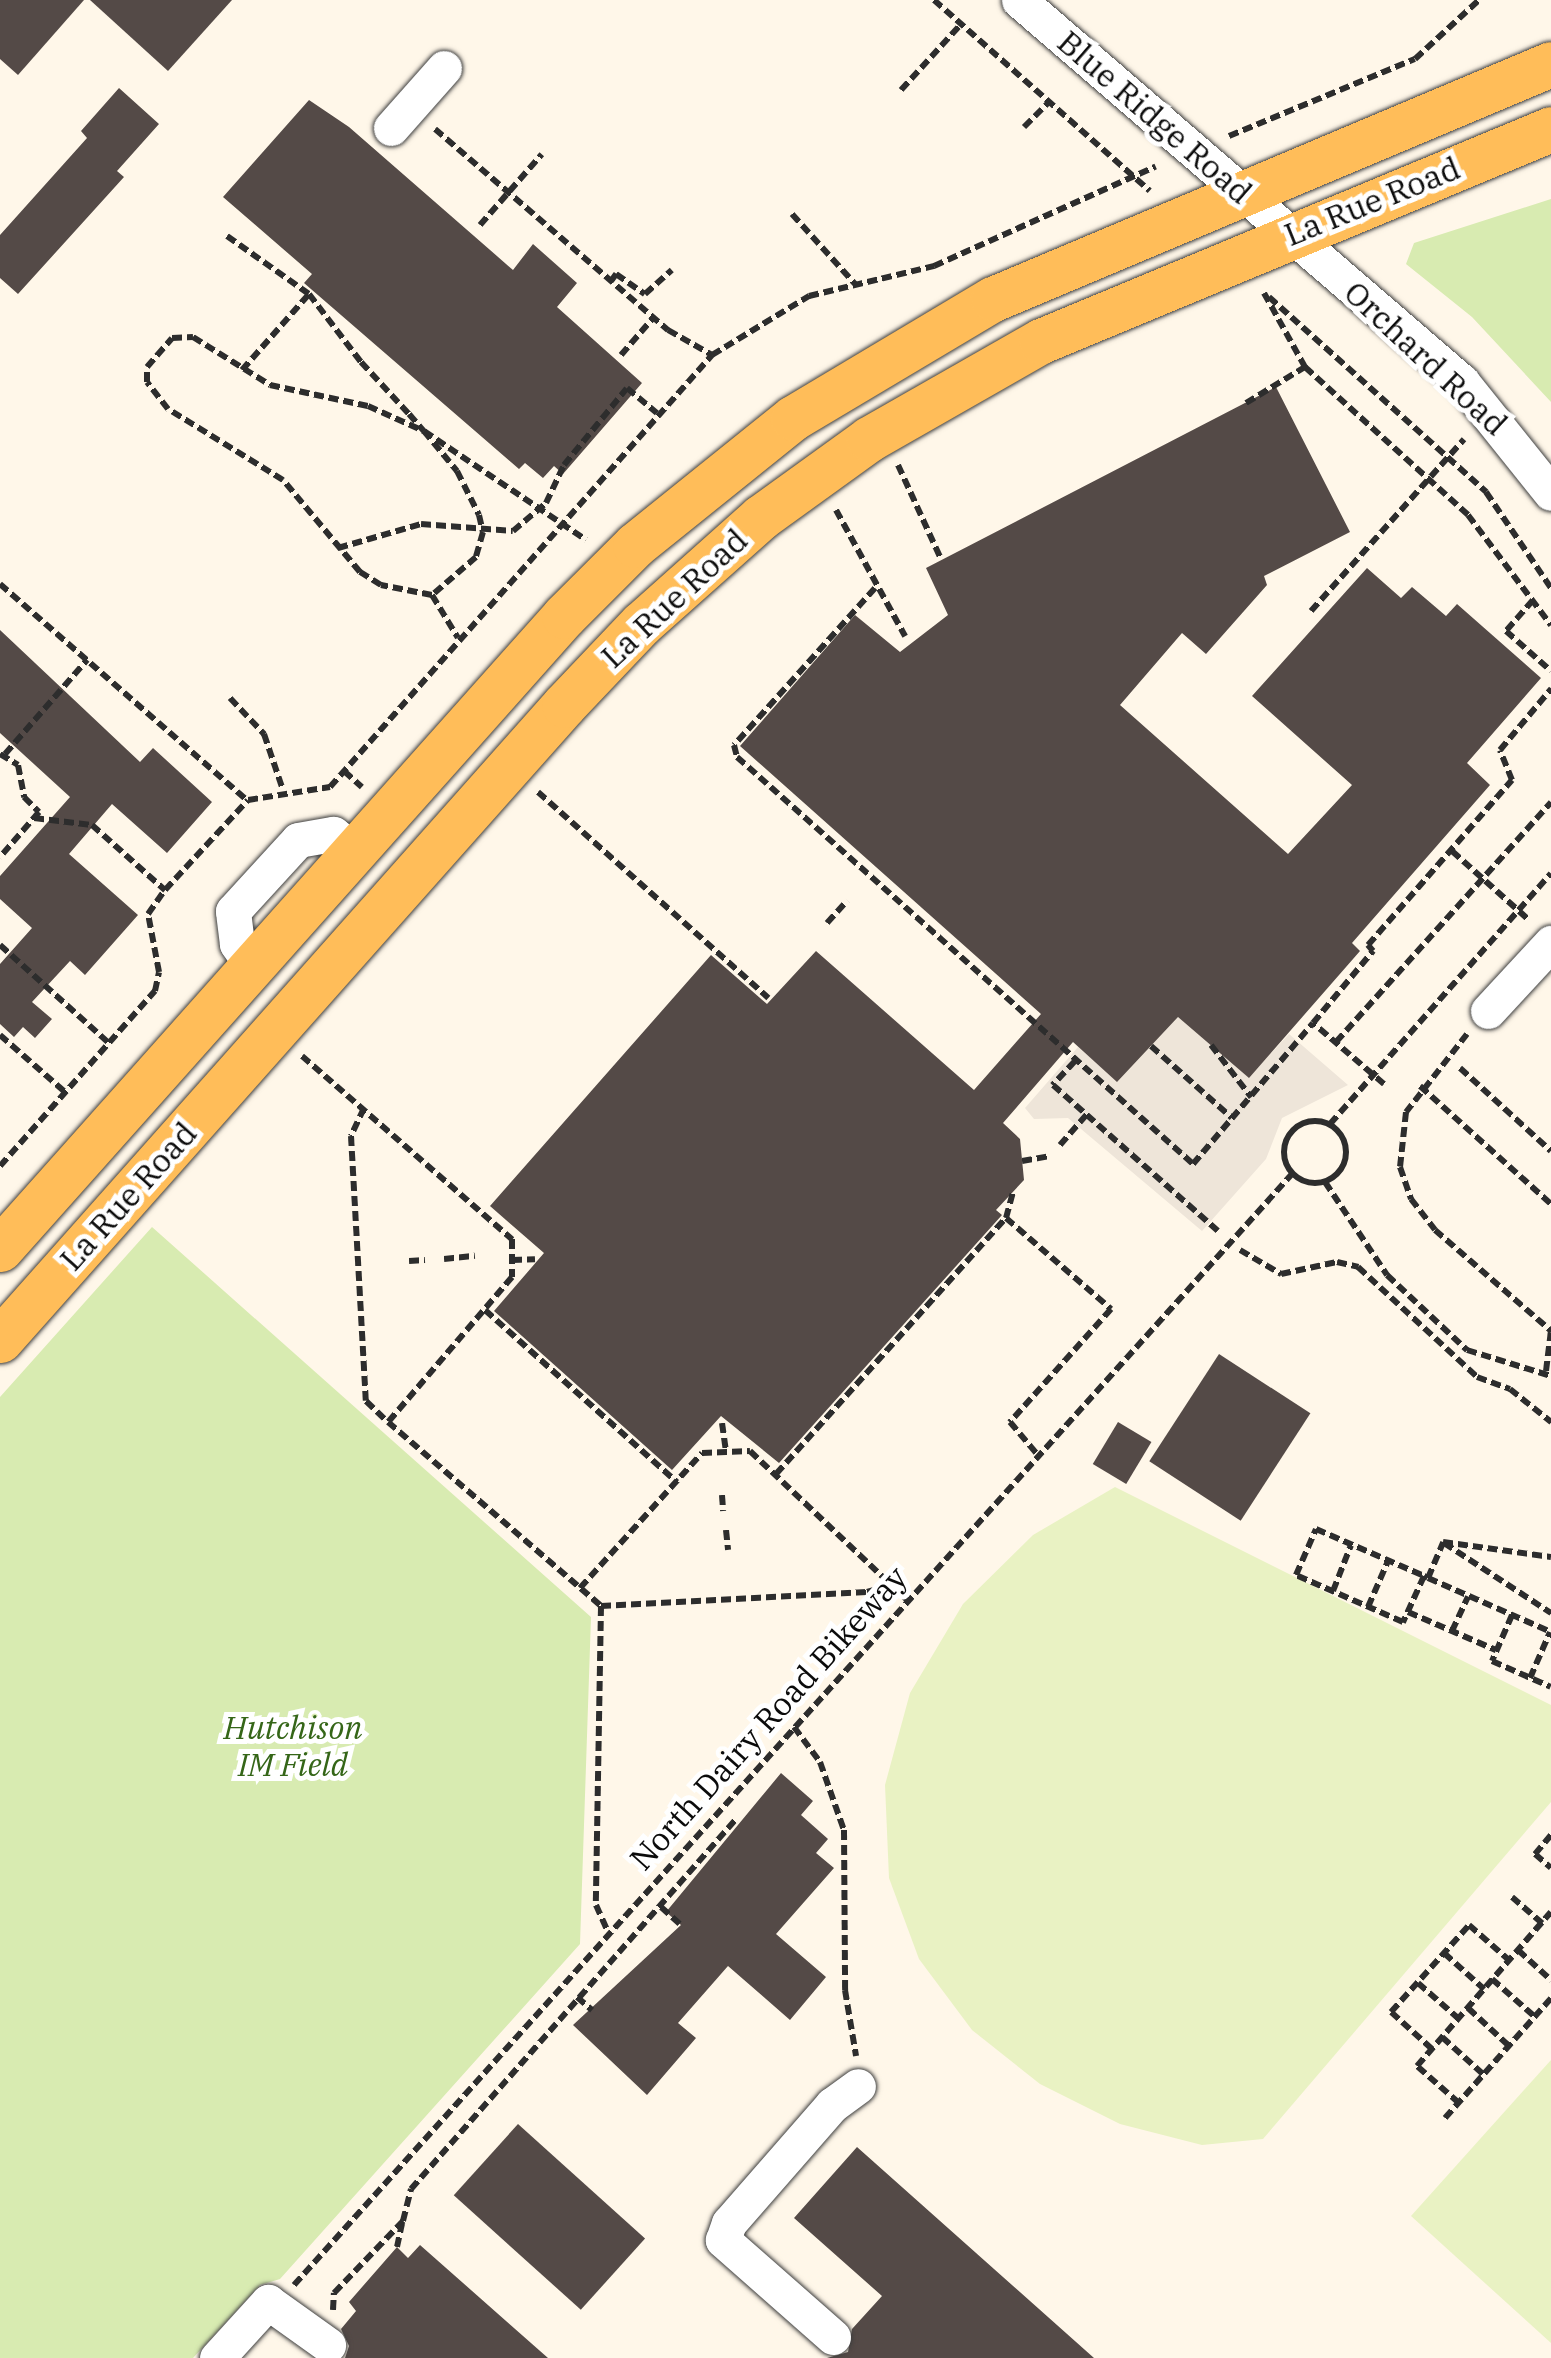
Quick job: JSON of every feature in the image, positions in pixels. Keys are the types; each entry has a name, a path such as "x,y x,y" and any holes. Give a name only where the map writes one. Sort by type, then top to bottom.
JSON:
{"main road":[{"name":"La Rue Road","path":"0,1249 635,545 793,418 993,299 1246,196 1551,64"},
{"name":"La Rue Road","path":"0,1340 564,705 706,564 869,440 1040,341 1290,233 1551,129"}],"street":[{"name":"Blue Ridge Road","path":"1019,0 1290,233"},
{"path":"401,118 444,68"},
{"name":"Orchard Road","path":"1290,233 1503,426 1551,492"},
{"path":"1488,1011 1551,943"},
{"path":"833,2338 723,2240 729,2222 832,2105 858,2086"},
{"path":"217,2358 268,2302 322,2340"}],"path":[{"path":"934,0 1155,195"},
{"path":"1223,138 1415,59 1479,0"},
{"path":"901,90 962,24"},
{"path":"1024,127 1049,102"},
{"path":"401,118 508,192 653,318 712,355"},
{"path":"480,225 542,154"},
{"path":"792,214 856,284"},
{"path":"227,236 309,294 424,430 470,493 483,532 467,571 432,595 381,586 338,548 309,504 282,480 195,430 146,382 152,358 182,335 206,343 270,385 390,413 424,430 594,548"},
{"path":"610,281 616,274 645,294 672,270"},
{"path":"1551,588 1486,492 1264,293 1305,367 1480,527 1551,625"},
{"path":"242,370 309,294"},
{"path":"621,355 653,318"},
{"path":"1246,403 1305,367"},
{"path":"338,548 421,524 483,532 513,530 541,509 564,465 627,388 657,413"},
{"path":"1311,611 1446,454 1466,437 1503,426"},
{"path":"898,465 941,560"},
{"path":"835,508 875,588 905,636"},
{"path":"0,584 248,800"},
{"path":"875,588 732,750 1193,1164 1374,950 1368,945 1512,780 1500,750 1551,689"},
{"path":"432,595 458,638"},
{"path":"1498,641 1533,600"},
{"path":"1506,630 1551,671"},
{"path":"0,857 39,812 24,797 18,765 2,754 88,660"},
{"path":"230,698 264,734 284,790"},
{"path":"344,771 370,793"},
{"path":"533,787 768,998"},
{"path":"1336,1042 1551,802"},
{"path":"1470,807 1482,815"},
{"path":"34,818 92,826 165,890"},
{"path":"1452,851 1519,909"},
{"path":"1330,1124 1551,873"},
{"path":"827,923 847,901"},
{"path":"1,948 109,1043"},
{"path":"1324,994 1332,1000"},
{"path":"1324,1182 1346,1152 1330,1124 1312,1120 1292,1132 1284,1154 1292,1174 1324,1182 1387,1274 1468,1350 1548,1373 1551,1331 1435,1230 1410,1199 1398,1138 1420,1086 1488,1011"},
{"path":"1313,1023 1384,1084"},
{"path":"0,1035 65,1092"},
{"path":"1211,1045 1251,1097"},
{"path":"1151,1046 1232,1118"},
{"path":"297,1052 512,1240 512,1277 388,1422"},
{"path":"1074,1061 1053,1085 1218,1231"},
{"path":"1460,1068 1551,1150"},
{"path":"1420,1086 1551,1204"},
{"path":"364,1108 351,1136 365,1389 366,1402 388,1422 601,1606 867,1592 890,1585"},
{"path":"1060,1145 1087,1114"},
{"path":"1022,1161 1050,1156"},
{"name":"North Dairy Road Bikeway","path":"283,2298 1292,1174"},
{"path":"776,1474 1006,1218 1013,1191"},
{"path":"1006,1218 1110,1309 1010,1422 1037,1454"},
{"path":"1240,1250 1281,1274 1336,1262 1358,1267 1477,1377 1522,1396 1551,1422"},
{"path":"444,1259 476,1256"},
{"path":"409,1261 425,1260"},
{"path":"512,1260 536,1260"},
{"path":"485,1310 677,1482"},
{"path":"722,1423 726,1452"},
{"path":"580,1588 702,1453 750,1451 907,1600"},
{"path":"722,1494 723,1511"},
{"path":"1442,1542 1426,1577 1403,1622 1296,1576 1316,1529 1388,1560 1426,1577 1468,1596 1550,1632 1530,1678"},
{"path":"726,1530 728,1550"},
{"path":"1442,1542 1551,1557"},
{"path":"1442,1542 1551,1612"},
{"path":"1332,1591 1352,1545"},
{"path":"1368,1607 1388,1560"},
{"path":"1452,1630 1468,1596"},
{"path":"601,1606 596,1905 609,1934"},
{"path":"1408,1612 1496,1650"},
{"path":"1512,1615 1492,1661 1551,1687"},
{"path":"794,1727 820,1762 844,1830 845,1990 858,2086"},
{"path":"396,2246 411,2188 577,1997 722,1842 738,1818"},
{"path":"1551,1835 1536,1854 1551,1868"},
{"path":"1512,1898 1551,1929"},
{"path":"661,1907 680,1924"},
{"path":"1459,2103 1417,2066 1551,1912"},
{"path":"1432,2049 1391,2012 1469,1925 1509,1960"},
{"path":"1518,1950 1551,1980"},
{"path":"1444,1953 1484,1989"},
{"path":"1492,1980 1534,2016"},
{"path":"1418,1982 1458,2018"},
{"path":"577,1997 592,2010"},
{"path":"1446,2118 1551,1998"},
{"path":"1468,2008 1509,2046"},
{"path":"1442,2037 1484,2075"},
{"path":"322,2340 332,2316 334,2293 403,2221"}],"green space":[{"path":"1551,199 1551,402 1472,317 1406,264 1414,243"},
{"name":"Hutchison IM Field","path":"152,1227 591,1617 580,1944 280,2279 260,2285 193,2358 0,2358 0,1397"},
{"path":"1115,1487 1551,1705 1551,1802 1263,2139 1202,2145 1120,2124 1040,2084 972,2030 919,1959 889,1878 885,1785 910,1693 963,1604 1033,1535"},
{"path":"1551,2060 1551,2343 1411,2216"}],"shaded area":[{"path":"1178,1017 1249,1077 1289,1034 1348,1085 1282,1118 1266,1159 1202,1231 1068,1118 1034,1119 1025,1108 1078,1047 1118,1081"}],"building":[{"path":"0,0 84,0 18,75 0,59"},
{"path":"90,0 232,0 168,71"},
{"path":"119,88 159,124 117,171 124,177 18,294 0,278 0,235 87,138 81,131"},
{"path":"309,100 349,127 513,270 533,244 577,283 557,307 642,383 563,474 554,466 543,478 525,463 519,469 304,283 312,274 223,197"},
{"path":"1276,387 1350,532 1264,576 1267,585 1206,654 1182,633 1120,705 1288,854 1352,785 1252,696 1367,568 1401,598 1412,587 1446,616 1457,604 1541,678 1467,763 1490,785 1352,943 1360,951 1249,1078 1178,1017 1117,1082 1073,1042 1003,1123 1020,1139 1024,1180 996,1210 1002,1215 779,1463 721,1416 672,1470 494,1311 544,1253 490,1206 711,955 767,1004 816,951 974,1090 1041,1014 740,746 855,615 900,652 948,615 926,568"},
{"path":"0,630 140,762 153,748 212,802 167,853 112,804 69,854 138,915 85,975 70,961 32,1002 52,1019 35,1038 23,1027 14,1037 0,1024 0,964 32,928 0,899 0,876 70,797 0,733"},
{"path":"1219,1354 1310,1413 1241,1521 1149,1461"},
{"path":"1118,1422 1151,1442 1126,1484 1093,1464"},
{"path":"781,1773 813,1801 801,1815 828,1839 816,1853 834,1868 776,1934 826,1977 790,2020 728,1966 678,2023 696,2038 647,2095 573,2025 681,1925 666,1912"},
{"path":"518,2124 645,2238 581,2310 454,2195"},
{"path":"857,2147 1094,2358 827,2358 848,2352 852,2329 882,2296 794,2218"},
{"path":"420,2245 548,2358 345,2358 349,2346 341,2329 356,2311 349,2302 397,2247 408,2258"}]}
